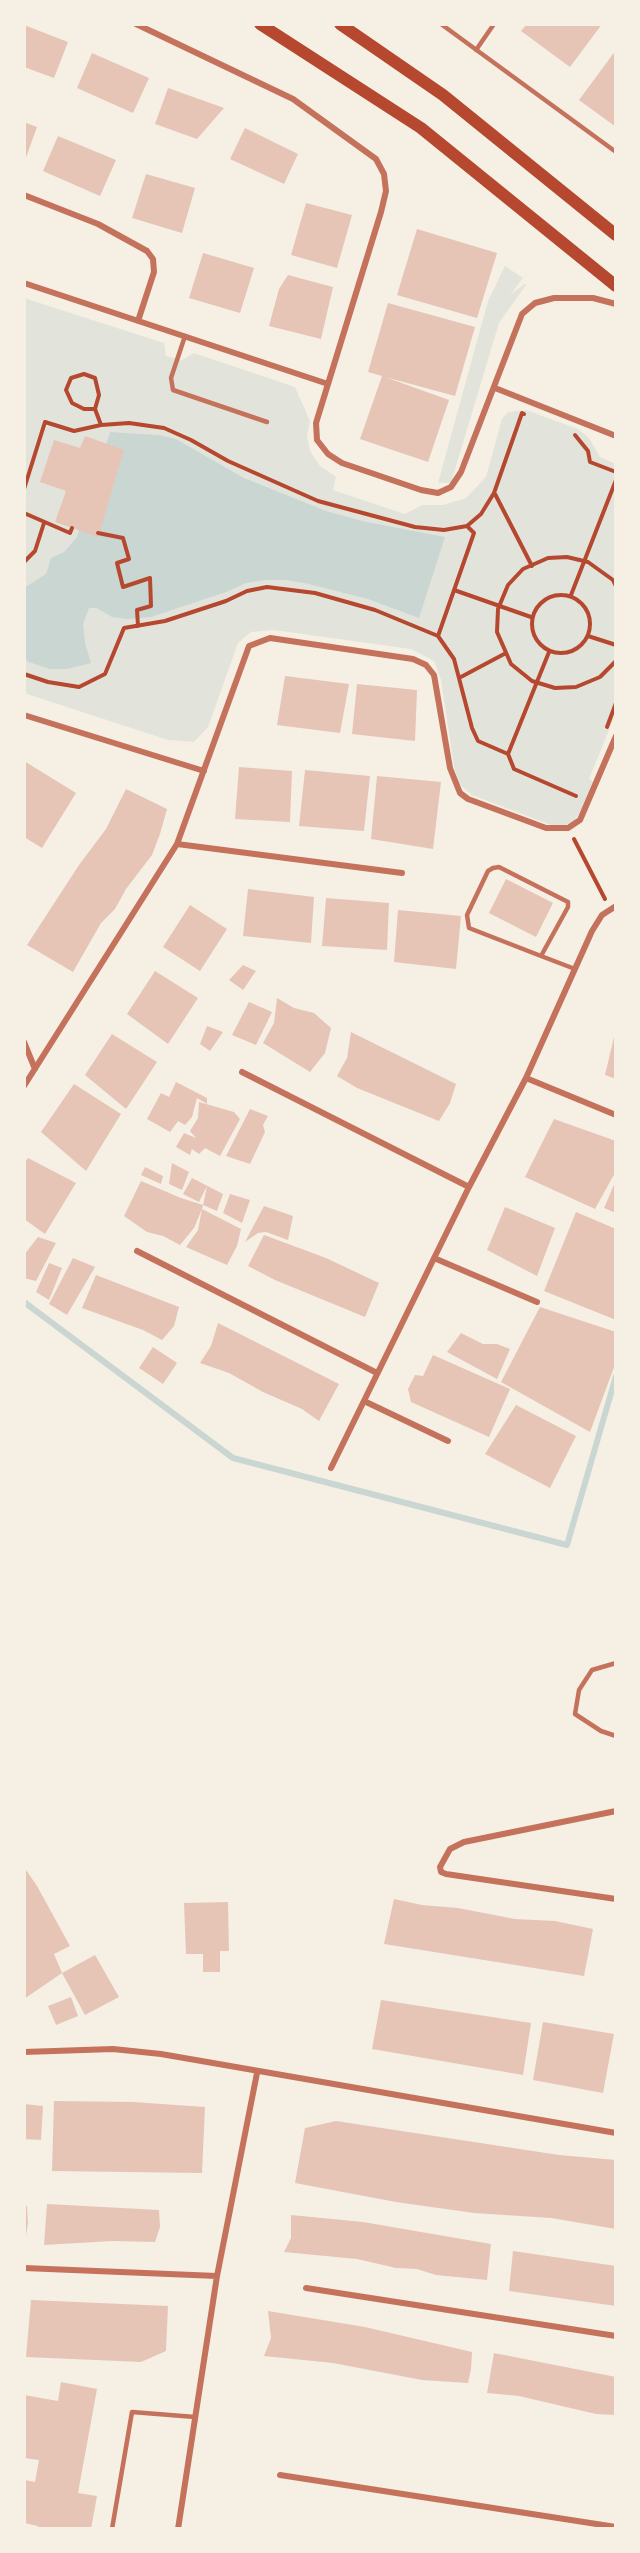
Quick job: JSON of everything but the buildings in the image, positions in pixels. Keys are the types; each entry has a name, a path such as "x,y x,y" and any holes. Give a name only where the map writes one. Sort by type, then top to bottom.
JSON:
{"main road":[{"path":"261,24 421,128 616,286"},
{"path":"340,24 443,95 616,235"}],"street":[{"path":"136,24 293,99 376,159 384,174 386,191 381,212 316,423 317,440 328,454 342,463 421,490 438,493 451,487 461,472 522,314 535,303 554,298 583,298 616,304"},
{"path":"24,195 98,224 147,251 153,259 154,272 138,321"},
{"path":"24,283 328,384"},
{"path":"495,388 616,436"},
{"path":"24,1086 177,844 249,646 270,638 413,659 426,665 434,675 450,768 460,793 468,799 546,828 568,828 580,820 616,736"},
{"path":"24,715 204,771"},
{"path":"177,844 402,873"},
{"path":"331,1468 469,1187 526,1078 602,915 613,908"},
{"path":"24,1042 35,1069"},
{"path":"242,1072 469,1187"},
{"path":"526,1078 616,1115"},
{"path":"137,1251 377,1373"},
{"path":"434,1258 537,1302"},
{"path":"364,1401 448,1441"},
{"path":"616,1811 536,1826 455,1845 445,1854 441,1872 616,1899"},
{"path":"24,2052 113,2049 161,2054 257,2073 616,2133"},
{"path":"178,2529 217,2276 257,2073"},
{"path":"24,2268 217,2276"},
{"path":"306,2288 616,2336"},
{"path":"280,2475 616,2527"}],"lane":[{"path":"441,24 616,152"},
{"path":"476,50 494,24"},
{"path":"185,336 171,378 173,390 267,422"},
{"path":"541,956 568,907 568,902 499,867 493,868 488,871 467,915 469,928 541,956 575,969"},
{"path":"616,1663 592,1670 579,1690 575,1714 601,1731 616,1736"},
{"path":"112,2529 132,2412 195,2417"}],"path":[{"path":"24,489 45,422 74,431 101,425 95,409 99,395 95,378 84,374 71,378 66,390 72,403 84,409 95,409"},
{"path":"571,595 616,480"},
{"path":"495,493 532,566"},
{"path":"24,513 70,533 72,528"},
{"path":"24,562 35,551 44,523"},
{"path":"438,636 474,533 466,526"},
{"path":"98,533 123,538 129,559 117,563 123,586 150,578 151,606 137,610 138,623"},
{"path":"616,586 613,579 584,561 567,557 548,558 523,569 508,585 499,606 497,632 511,664 532,681 555,688 576,687 600,677 616,661"},
{"path":"454,590 531,617"},
{"path":"559,594 571,595 586,609 591,623 588,636 571,652 549,652 536,640 532,631 531,617 545,599 559,594"},
{"path":"588,636 616,645"},
{"path":"549,652 508,754 514,769 580,798"},
{"path":"459,678 506,653"},
{"path":"604,735 616,703"},
{"path":"568,828 613,908"}],"shaded area":[{"path":"505,266 523,278 510,295 526,285 499,323 451,483 438,483 488,301"},
{"path":"24,298 164,343 166,356 182,360 194,353 295,387 310,421 307,435 310,451 320,466 336,477 333,490 405,514 422,505 443,505 466,498 486,477 502,419 508,412 526,410 578,429 589,438 600,457 616,464 616,713 589,779 594,782 574,821 565,825 551,825 472,795 459,784 454,766 441,680 434,661 411,649 274,630 251,632 238,643 208,727 194,742 168,740 24,693"},
{"path":"110,432 159,435 176,439 244,478 326,511 362,521 445,537 419,618 368,599 309,584 287,580 265,580 246,583 151,617 127,619 112,617 97,608 89,608 83,624 85,643 91,663 67,669 50,669 29,662 24,658 24,588 46,574 51,558 64,552 77,537"}],"waterway":[{"path":"24,1302 233,1458 567,1545 616,1376"}]}
